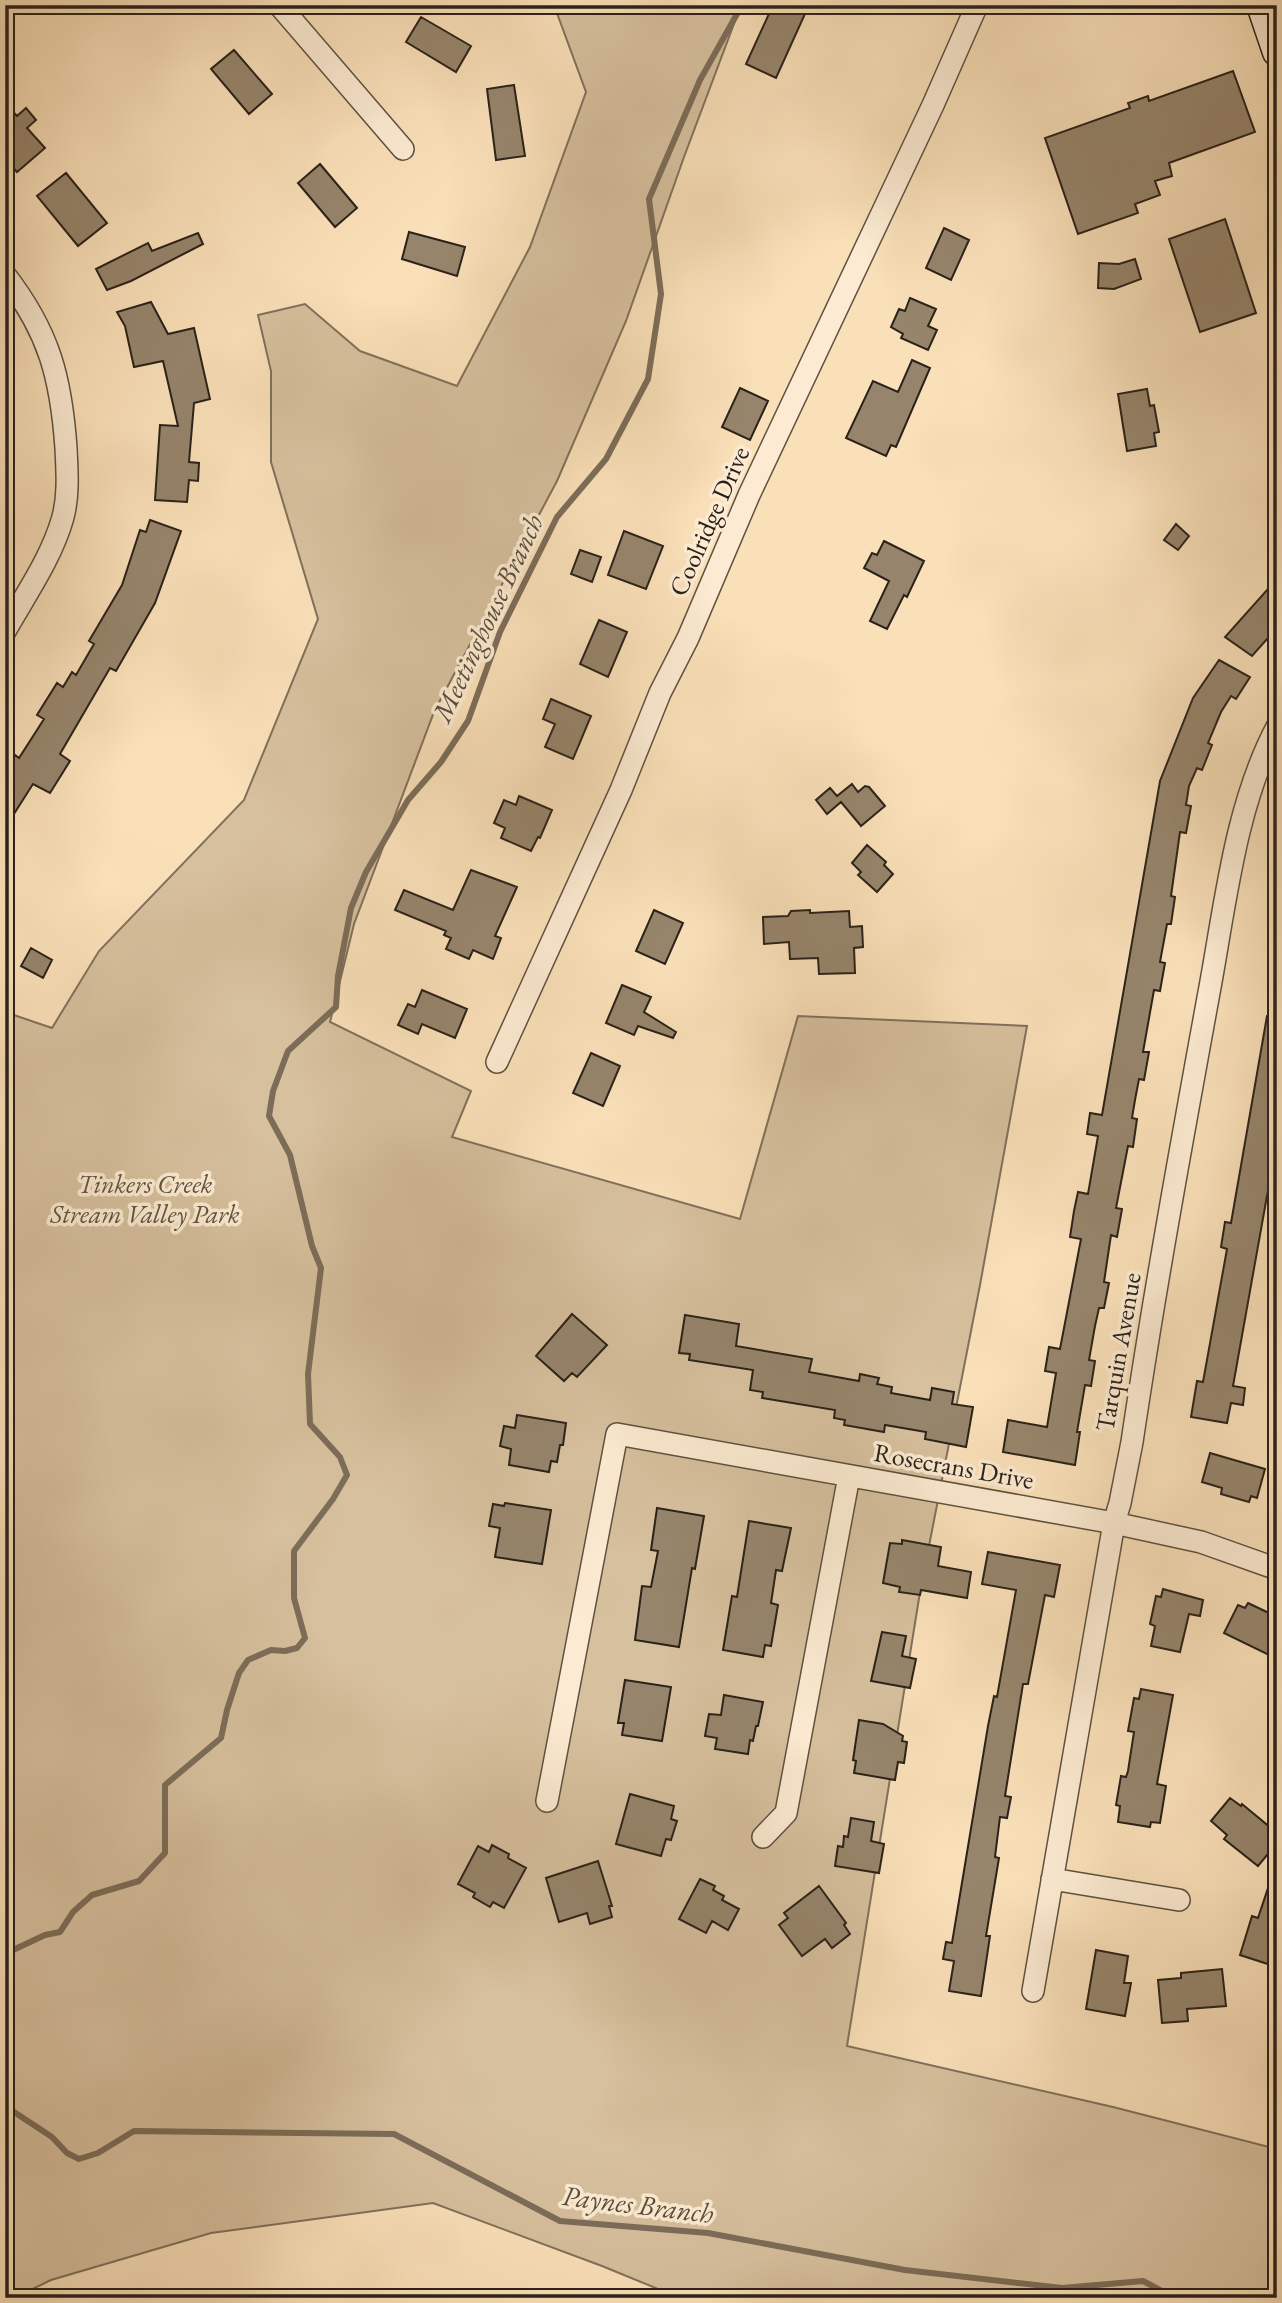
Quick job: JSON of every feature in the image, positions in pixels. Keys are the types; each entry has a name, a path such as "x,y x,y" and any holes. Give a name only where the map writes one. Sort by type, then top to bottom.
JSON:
{"main road":[{"path":"1261,5 1277,52"}],"street":[{"path":"279,5 403,149"},
{"name":"Coolridge Drive","path":"496,1062 621,790 660,693 688,638 749,495 927,118 977,5"},
{"path":"5,275 30,310 52,357 62,402 67,472 67,495 55,539 5,631"},
{"name":"Tarquin Avenue","path":"1033,1990 1238,837 1257,772 1277,727"},
{"name":"Rosecrans Drive","path":"547,1801 617,1434 1114,1523 1201,1542 1277,1569"},
{"path":"762,1837 786,1813 849,1476"},
{"path":"1052,1879 1179,1900"}],"green space":[{"name":"Tinkers Creek Stream Valley Park","path":"554,5 741,5 626,321 557,481 434,712 354,924 330,1022 471,1091 452,1137 740,1219 798,1016 1027,1026 920,1592 847,2046 1113,2107 1277,2149 1277,2298 680,2298 433,2203 211,2233 51,2280 14,2298 5,2298 5,1012 52,1028 99,951 244,800 318,619 271,462 271,371 258,315 305,304 360,351 457,386 530,247 586,92"}],"building":[{"path":"773,5 809,5 776,78 746,64"},
{"path":"421,17 471,46 456,72 406,42"},
{"path":"234,50 272,94 249,114 211,69"},
{"path":"1233,71 1255,132 1169,163 1172,176 1155,181 1160,195 1135,204 1138,213 1078,234 1045,138 1130,108 1128,103 1148,96 1149,101"},
{"path":"514,85 525,156 496,160 487,89"},
{"path":"5,103 17,116 26,108 36,120 27,128 45,148 17,172 5,159"},
{"path":"320,164 357,208 335,227 298,183"},
{"path":"66,173 107,223 78,246 37,196"},
{"path":"1225,219 1256,313 1200,332 1169,239"},
{"path":"944,228 969,240 951,280 926,268"},
{"path":"409,232 465,247 457,276 402,259"},
{"path":"198,233 203,244 131,281 107,290 96,269 148,243 152,251"},
{"path":"1135,259 1141,279 1114,289 1098,288 1099,263 1119,264"},
{"path":"910,298 936,309 928,326 937,330 928,350 901,338 903,334 891,327 899,309 905,311"},
{"path":"151,302 168,334 194,328 210,399 194,403 189,462 199,463 198,481 189,480 187,502 155,500 160,425 178,426 163,361 134,367 125,326 117,312"},
{"path":"912,360 930,368 896,447 891,445 886,456 846,438 873,381 898,392"},
{"path":"740,388 768,401 750,440 722,427"},
{"path":"1147,389 1150,406 1154,405 1159,432 1154,433 1156,446 1127,451 1118,394"},
{"path":"150,520 181,531 155,603 116,671 110,668 60,754 70,761 50,793 33,784 5,828 5,770 15,755 19,758 44,719 37,715 57,683 63,687 72,672 76,675 94,644 89,641 122,585 140,530 146,532"},
{"path":"1176,524 1189,536 1178,550 1164,540"},
{"path":"624,531 663,546 646,589 608,575"},
{"path":"884,541 924,561 907,597 904,595 887,629 870,621 889,581 864,568 872,553 877,555"},
{"path":"580,550 601,557 592,582 571,574"},
{"path":"1277,579 1277,628 1252,656 1225,637"},
{"path":"599,620 627,632 608,677 580,664"},
{"path":"1219,660 1250,677 1236,699 1231,696 1221,712 1208,743 1212,745 1202,770 1197,768 1189,786 1186,805 1191,806 1186,833 1180,832 1171,896 1175,897 1171,924 1167,924 1160,962 1165,963 1160,991 1154,990 1143,1052 1149,1052 1144,1080 1139,1079 1135,1100 1132,1118 1137,1119 1133,1147 1128,1146 1116,1208 1122,1209 1117,1237 1111,1235 1104,1282 1109,1283 1104,1308 1099,1308 1095,1326 1089,1360 1095,1361 1091,1386 1085,1385 1077,1432 1080,1432 1075,1465 1003,1452 1008,1420 1047,1427 1056,1373 1045,1371 1049,1347 1060,1349 1081,1239 1070,1237 1074,1211 1078,1192 1088,1194 1098,1136 1087,1134 1090,1113 1102,1115 1160,781 1193,698"},
{"path":"551,699 591,716 573,759 545,747 555,724 543,719"},
{"path":"852,784 858,792 865,786 869,787 885,806 861,826 841,802 827,814 816,800 830,788 837,796"},
{"path":"519,796 552,810 531,851 501,838 505,828 494,823 504,800 516,805"},
{"path":"867,845 886,862 884,865 893,874 877,892 858,875 861,872 852,863"},
{"path":"471,870 517,887 495,936 501,938 493,959 473,950 469,959 446,949 451,938 444,935 446,931 395,910 404,890 453,910"},
{"path":"654,910 683,923 665,964 636,951"},
{"path":"810,910 810,913 849,911 850,927 862,926 863,947 854,948 855,973 819,974 818,958 790,959 789,942 764,944 763,917 788,916 791,911"},
{"path":"31,948 52,960 43,978 21,966"},
{"path":"622,985 651,997 644,1012 676,1032 673,1038 638,1026 634,1035 606,1023"},
{"path":"422,990 467,1009 455,1038 422,1024 418,1034 398,1025 408,1004 415,1007"},
{"path":"1267,1016 1277,1016 1277,1140 1233,1386 1245,1388 1243,1405 1231,1403 1227,1423 1191,1417 1197,1381 1203,1382 1227,1249 1221,1247 1225,1222 1231,1223"},
{"path":"591,1053 620,1066 603,1106 573,1093"},
{"path":"572,1314 607,1345 577,1377 572,1373 564,1381 536,1356"},
{"path":"685,1315 739,1324 736,1346 812,1359 809,1372 859,1381 860,1374 879,1378 877,1384 892,1387 891,1393 930,1400 932,1388 954,1392 952,1404 973,1407 966,1447 925,1439 926,1432 885,1425 884,1432 844,1425 845,1420 834,1418 835,1410 762,1398 763,1392 750,1390 753,1370 689,1360 690,1354 679,1353"},
{"path":"517,1415 566,1423 563,1445 560,1445 557,1462 551,1461 549,1472 509,1465 511,1449 500,1446 504,1426 515,1428"},
{"path":"1210,1453 1265,1469 1257,1498 1251,1496 1249,1502 1221,1494 1222,1488 1202,1482"},
{"path":"505,1503 551,1510 542,1564 495,1557 500,1528 489,1526 493,1504 504,1506"},
{"path":"657,1508 704,1516 679,1647 635,1640 642,1586 651,1587 658,1551 651,1550"},
{"path":"749,1521 791,1528 782,1571 776,1570 771,1603 778,1605 771,1646 765,1645 763,1657 723,1650 732,1596 737,1597"},
{"path":"902,1540 941,1547 938,1566 971,1572 967,1598 921,1590 920,1595 899,1592 900,1587 883,1583 890,1543 902,1544"},
{"path":"988,1552 1060,1565 1054,1597 1045,1595 1028,1684 1023,1684 1005,1796 1011,1797 1007,1818 1000,1817 995,1857 999,1858 986,1936 990,1936 981,1996 949,1991 954,1961 943,1959 946,1942 952,1943 988,1726 994,1696 997,1697 1016,1590 982,1584"},
{"path":"1163,1589 1203,1600 1200,1616 1189,1614 1180,1652 1151,1646 1155,1626 1150,1624 1156,1596 1161,1597"},
{"path":"1248,1603 1271,1614 1268,1620 1277,1624 1277,1643 1271,1656 1224,1633 1238,1605 1245,1608"},
{"path":"882,1632 906,1636 902,1656 916,1659 910,1688 871,1681"},
{"path":"625,1680 671,1687 662,1741 622,1735 624,1723 618,1723"},
{"path":"1141,1689 1173,1695 1157,1784 1166,1786 1160,1823 1151,1822 1150,1827 1118,1822 1120,1806 1116,1805 1121,1776 1126,1777 1128,1771 1134,1732 1128,1731 1134,1698 1139,1699"},
{"path":"724,1695 763,1702 748,1754 715,1749 717,1738 705,1736 709,1714 721,1715"},
{"path":"859,1720 883,1724 903,1736 902,1741 907,1742 904,1763 898,1762 895,1780 854,1773 856,1761 853,1760"},
{"path":"630,1794 674,1806 671,1819 677,1821 671,1840 666,1839 661,1856 616,1844"},
{"path":"1230,1798 1241,1806 1242,1804 1277,1833 1277,1843 1258,1866 1224,1839 1227,1835 1211,1821"},
{"path":"851,1818 874,1822 871,1841 884,1844 879,1873 835,1866 838,1846 843,1847 844,1836 848,1837"},
{"path":"492,1845 526,1868 504,1908 493,1902 490,1907 473,1897 475,1893 458,1884 478,1846 489,1852"},
{"path":"598,1861 612,1906 609,1906 612,1917 590,1924 587,1913 559,1922 546,1878"},
{"path":"1274,1870 1277,1871 1277,1967 1240,1955 1252,1916 1258,1918"},
{"path":"700,1879 715,1886 713,1890 724,1896 722,1900 739,1909 728,1930 712,1921 706,1933 679,1919"},
{"path":"819,1886 846,1923 844,1925 850,1934 832,1948 825,1939 802,1956 779,1925 788,1918 784,1913"},
{"path":"1096,1950 1128,1956 1124,1983 1131,1983 1125,2016 1086,2009"},
{"path":"1222,1969 1226,2006 1187,2009 1188,2021 1162,2023 1158,1980 1181,1978 1181,1973"}],"waterway":[{"name":"Meetinghouse Branch","path":"5,1962 11,1951 45,1935 60,1932 73,1912 92,1895 139,1881 165,1853 165,1785 221,1738 239,1673 248,1660 271,1650 297,1648 305,1638 294,1598 294,1551 333,1499 347,1475 340,1457 310,1424 308,1374 321,1268 312,1246 290,1155 269,1116 273,1091 288,1051 336,1007 338,976 351,908 366,872 408,800 441,762 468,721 500,632 557,517 606,459 648,379 661,294 649,199 700,80 742,5"},
{"name":"Paynes Branch","path":"5,2106 52,2137 67,2153 79,2159 98,2153 134,2131 394,2134 560,2221 708,2233 905,2270 1062,2288 1143,2281 1175,2298"}]}
